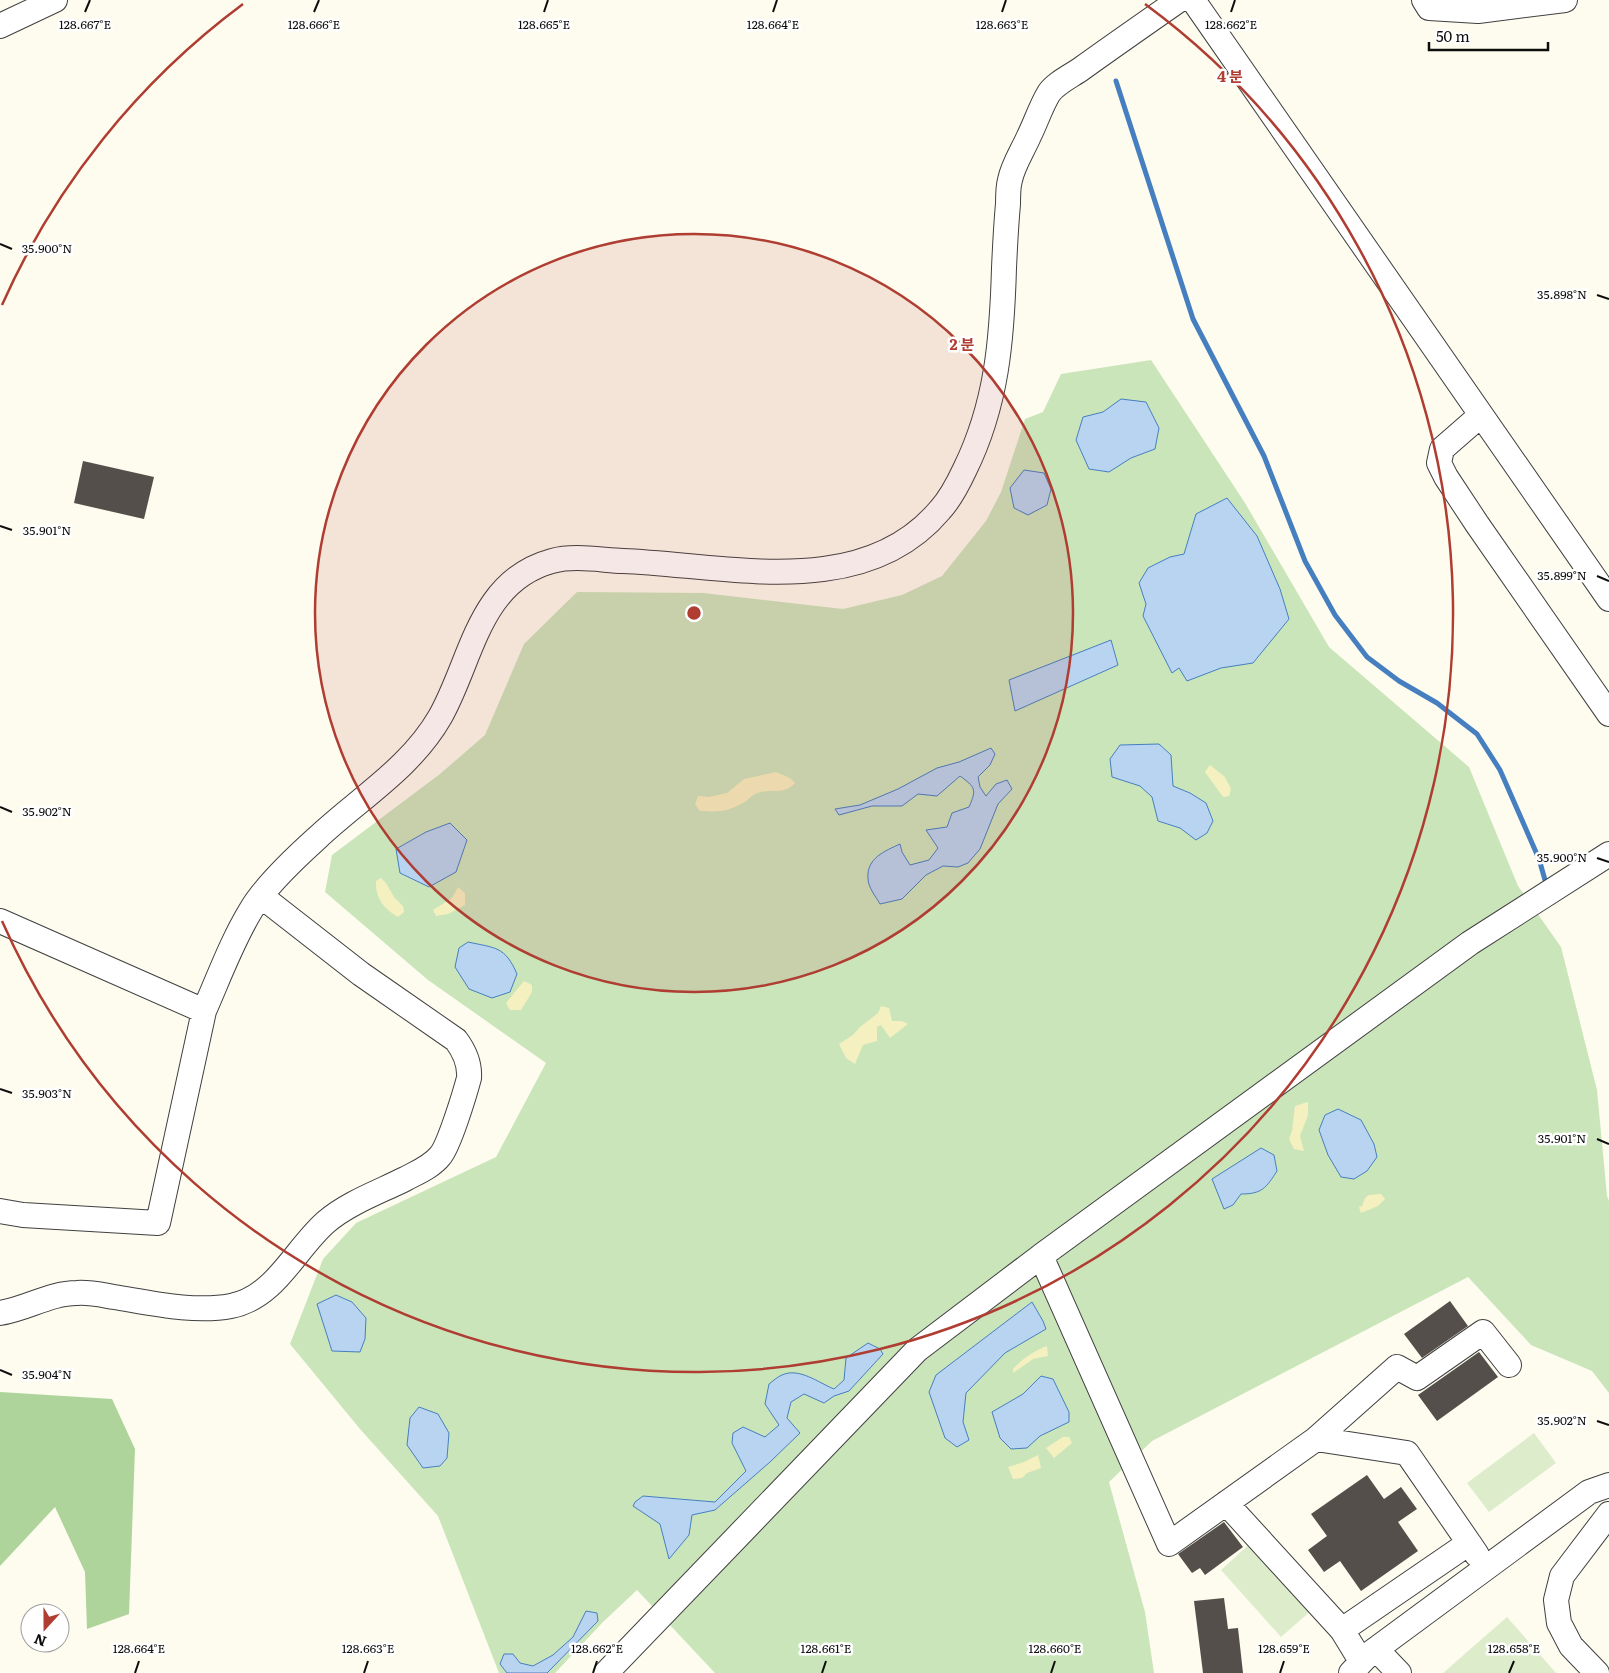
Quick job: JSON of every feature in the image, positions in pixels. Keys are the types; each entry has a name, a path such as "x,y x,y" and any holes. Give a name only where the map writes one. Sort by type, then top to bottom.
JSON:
{"lane":[{"path":"0,26 55,0"},
{"path":"0,1211 23,1215 158,1223 204,1011 234,942 253,907 261,896 317,838 406,763 420,747 432,731 450,698 481,623 506,587 518,577 551,561 568,559 783,571 818,570 845,566 870,559 898,547 940,511 954,492 981,433 989,405 1000,345 1006,220 1010,179 1051,90 1178,0"},
{"path":"1193,0 1609,599"},
{"path":"1424,0 1429,8 1478,11 1565,0"},
{"path":"1481,415 1442,449 1439,463 1477,524 1609,714"},
{"path":"606,1673 917,1350 1041,1256 1470,943 1609,854"},
{"path":"0,1313 14,1311 58,1295 75,1292 191,1308 230,1306 246,1302 269,1287 320,1229 341,1210 428,1168 444,1152 469,1078 470,1069 456,1040 361,974 261,896"},
{"path":"0,922 204,1011"},
{"path":"1041,1256 1169,1544 1316,1439 1397,1367 1417,1378 1483,1332 1509,1365"},
{"path":"1316,1439 1407,1453 1486,1568"},
{"path":"1363,1661 1589,1492 1609,1485"},
{"path":"1226,1503 1342,1630 1363,1661 1398,1673"},
{"path":"1596,1673 1571,1646 1559,1623 1556,1600 1562,1576 1609,1514"},
{"path":"1342,1630 1469,1543"},
{"path":"1400,1590 1420,1617"}],"green space":[{"path":"1151,360 1245,503 1329,647 1469,767 1518,886 1561,947 1597,1090 1609,1201 1609,1393 1592,1371 1531,1345 1468,1277 1152,1441 1109,1482 1145,1612 1154,1673 715,1673 637,1590 603,1622 555,1673 499,1673 438,1516 360,1429 290,1344 323,1259 356,1223 496,1157 546,1063 428,980 325,892 332,855 440,774 485,735 524,644 577,592 703,593 843,609 902,595 942,576 986,521 1001,492 1025,419 1043,412 1061,374"},
{"path":"0,1392 112,1399 135,1449 129,1614 87,1629 85,1572 55,1507 0,1566"},
{"path":"1534,1433 1556,1463 1489,1512 1467,1483"},
{"path":"1253,1541 1313,1609 1281,1637 1221,1570"},
{"path":"1507,1617 1556,1673 1443,1673"}],"sand":[{"path":"1210,765 1225,777 1231,789 1229,796 1223,797 1205,772"},
{"path":"776,772 790,778 795,783 781,791 763,792 753,795 745,802 723,811 700,811 695,804 698,796 709,797 727,793 744,779"},
{"path":"381,878 394,897 403,906 404,912 398,917 385,907 379,898 376,881"},
{"path":"458,887 465,893 465,905 448,914 436,916 433,910 452,898"},
{"path":"524,981 532,985 532,992 521,1010 510,1010 506,1003"},
{"path":"881,1006 889,1008 892,1021 902,1021 908,1024 890,1038 881,1025 877,1027 877,1041 863,1045 855,1064 846,1058 839,1044 853,1035 878,1013"},
{"path":"1308,1102 1308,1115 1300,1136 1304,1151 1294,1149 1289,1139 1292,1131 1295,1106"},
{"path":"1381,1194 1385,1199 1378,1206 1361,1213 1359,1207 1362,1206 1365,1198 1369,1195"},
{"path":"1047,1346 1048,1356 1033,1359 1013,1373 1013,1369 1024,1359"},
{"path":"1063,1437 1069,1437 1072,1443 1054,1458 1046,1448"},
{"path":"1038,1455 1041,1468 1027,1473 1022,1478 1013,1479 1008,1467"}],"water":[{"path":"1121,399 1146,402 1159,428 1155,449 1131,458 1109,472 1089,469 1076,440 1083,417 1103,412"},
{"path":"1024,470 1044,473 1051,489 1047,505 1028,515 1014,508 1010,488"},
{"path":"1227,498 1257,536 1280,589 1289,619 1253,663 1221,668 1187,681 1179,668 1172,673 1143,616 1146,604 1139,583 1148,568 1170,557 1184,554 1196,514"},
{"path":"1111,640 1118,665 1015,711 1009,680"},
{"path":"1159,744 1171,755 1173,786 1190,793 1206,803 1213,821 1207,833 1196,840 1180,828 1158,821 1152,797 1140,786 1112,777 1110,759 1120,745"},
{"path":"991,748 995,754 990,765 978,777 980,787 986,796 996,784 1007,780 1012,789 998,804 980,849 968,863 958,867 943,866 926,875 902,899 880,904 868,882 868,872 873,861 878,856 900,844 902,852 910,865 929,860 938,848 926,830 947,827 952,813 969,807 974,792 972,786 960,776 937,796 918,794 902,806 872,806 839,815 835,809 860,805 898,789 937,768 959,762"},
{"path":"450,823 467,840 456,872 429,887 400,873 396,849 426,832"},
{"path":"468,942 492,947 508,958 517,974 510,992 492,998 469,989 455,967 459,948"},
{"path":"1338,1109 1361,1120 1374,1144 1377,1157 1367,1171 1354,1179 1341,1177 1328,1155 1319,1130 1325,1115"},
{"path":"1261,1148 1274,1155 1277,1171 1263,1189 1254,1193 1241,1194 1233,1205 1224,1209 1212,1179"},
{"path":"336,1295 352,1302 366,1318 365,1339 360,1352 332,1351 317,1304"},
{"path":"1032,1302 1046,1329 1005,1353 966,1393 963,1422 969,1440 957,1447 945,1438 929,1392 936,1375"},
{"path":"868,1343 880,1349 883,1354 849,1391 834,1396 824,1403 804,1394 791,1402 787,1418 800,1433 715,1510 692,1515 689,1535 669,1559 660,1524 633,1506 635,1502 643,1496 715,1502 746,1471 732,1443 733,1433 743,1427 765,1437 779,1425 765,1404 769,1384 782,1375 795,1373 802,1374 834,1389 844,1380 846,1358"},
{"path":"1041,1376 1053,1379 1069,1412 1069,1422 1040,1436 1027,1448 1011,1449 1000,1438 992,1412 1023,1394"},
{"path":"419,1407 438,1414 449,1433 447,1458 440,1466 423,1468 407,1445 410,1418"},
{"path":"586,1611 597,1613 598,1621 547,1673 507,1673 500,1664 504,1654 513,1654 520,1663 533,1666 553,1655 573,1637"}],"building":[{"path":"83,461 154,477 144,519 74,503"},
{"path":"1450,1301 1468,1326 1422,1358 1404,1334"},
{"path":"1479,1352 1498,1377 1437,1421 1418,1395"},
{"path":"1367,1475 1384,1499 1401,1487 1417,1509 1398,1522 1418,1551 1361,1591 1340,1561 1324,1572 1308,1550 1327,1536 1311,1514"},
{"path":"1224,1522 1243,1547 1205,1575 1200,1568 1192,1573 1178,1554"},
{"path":"1224,1598 1228,1629 1238,1628 1243,1673 1203,1673 1194,1601"}],"waterway":[{"path":"1116,81 1193,319 1264,456 1305,561 1335,615 1367,657 1399,681 1437,703 1477,734 1500,770 1539,859 1547,887"}]}
